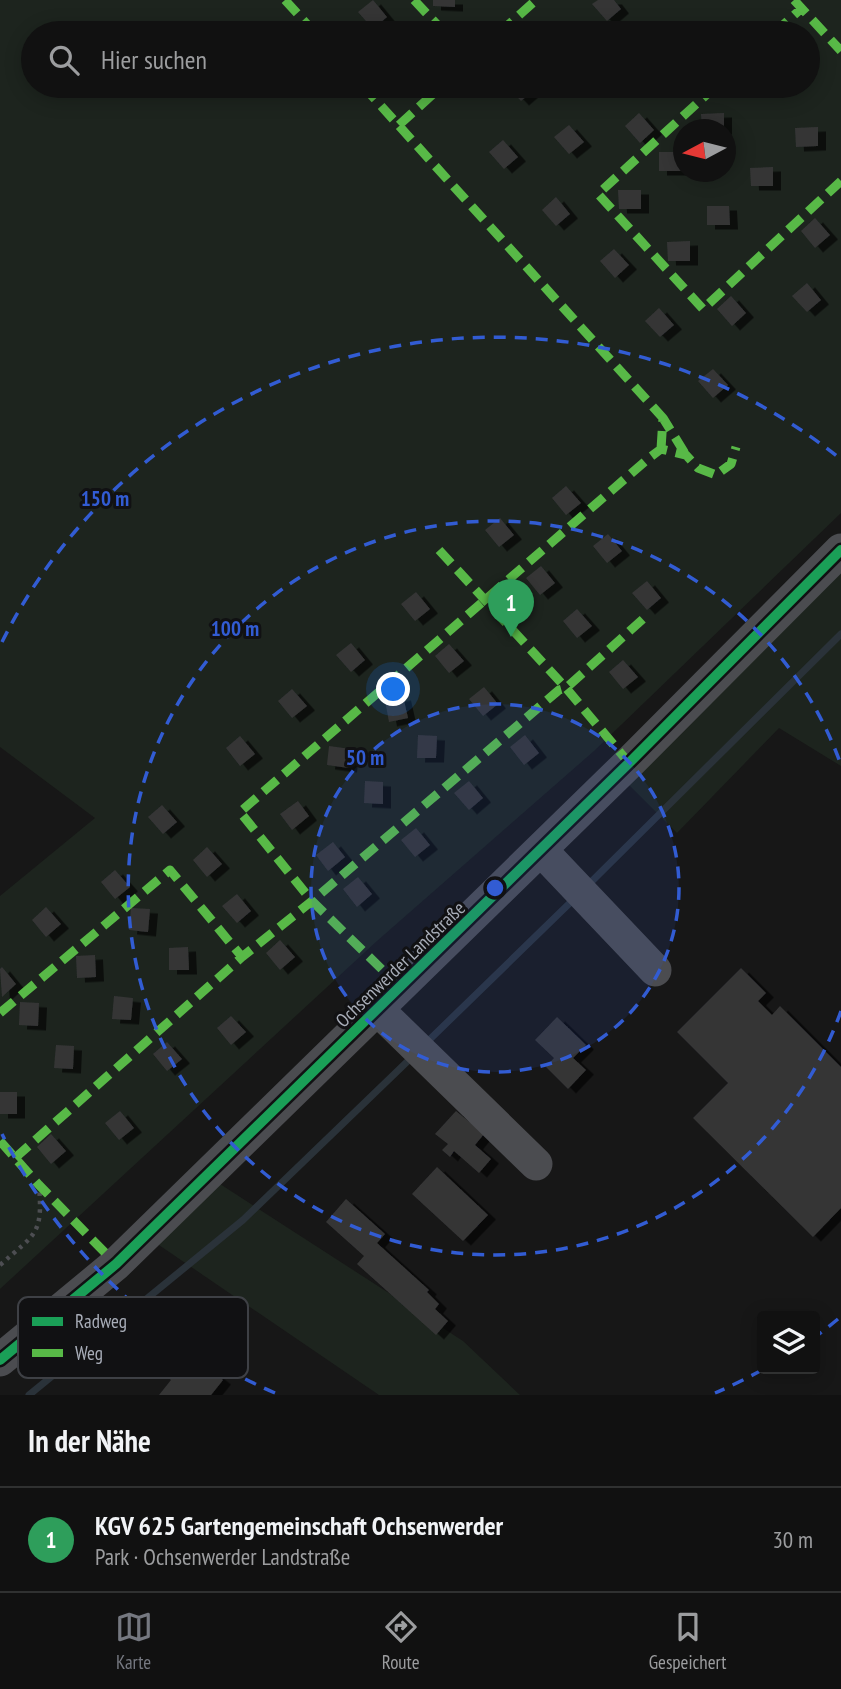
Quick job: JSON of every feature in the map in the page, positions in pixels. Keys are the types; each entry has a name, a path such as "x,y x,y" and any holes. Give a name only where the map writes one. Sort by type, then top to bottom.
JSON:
{"street":[{"name":"Ochsenwerder Landstraße","path":"76,1297 116,1264 378,1010 841,550"},
{"path":"541,850 656,970"},
{"path":"378,1010 536,1164"},
{"name":"Ochsenwerder Landstraße","path":"0,1360 18,1345"}],"path":[{"path":"0,1265 38,1228 41,1213 38,1185"}],"shaded area":[{"path":"0,0 841,0 841,513 594,751 377,941 0,1289 0,896 95,818 0,747"},
{"path":"841,572 841,766 779,728 677,833 625,781"},
{"path":"220,1184 463,1341 520,1395 379,1395 248,1306 248,1297 235,1297 156,1243"}],"building":[{"path":"373,0 387,17 382,21 366,21 358,12"},
{"path":"433,0 455,0 455,7 433,6"},
{"path":"598,0 614,0 621,9 607,21 592,4"},
{"path":"639,113 654,130 640,143 625,126"},
{"path":"724,113 724,119 701,119 701,114"},
{"path":"569,125 584,142 569,154 554,137"},
{"path":"818,127 818,146 796,147 795,128"},
{"path":"503,140 518,157 504,169 489,152"},
{"path":"659,152 673,152 673,171 659,171"},
{"path":"773,167 773,186 751,186 750,168"},
{"path":"618,190 641,190 641,209 619,209"},
{"path":"556,197 570,214 556,226 542,210"},
{"path":"707,206 729,206 730,225 707,225"},
{"path":"815,218 830,235 815,248 801,231"},
{"path":"690,241 690,261 668,261 667,242"},
{"path":"614,249 629,265 615,278 600,261"},
{"path":"807,283 821,300 807,312 792,296"},
{"path":"731,296 746,313 732,326 717,309"},
{"path":"659,308 674,325 660,337 645,321"},
{"path":"713,369 728,385 713,398 698,381"},
{"path":"566,486 581,503 566,515 552,498"},
{"path":"500,518 514,535 499,547 485,530"},
{"path":"608,534 622,551 607,563 593,546"},
{"path":"541,566 555,583 540,595 526,578"},
{"path":"647,581 661,598 647,610 632,593"},
{"path":"416,592 430,609 415,621 401,604"},
{"path":"577,609 592,626 577,638 563,621"},
{"path":"351,643 365,660 351,672 336,655"},
{"path":"449,644 464,661 449,673 435,656"},
{"path":"623,660 638,677 623,689 609,672"},
{"path":"484,687 498,704 483,716 469,699"},
{"path":"292,689 307,706 292,718 278,701"},
{"path":"403,696 408,718 389,722 385,700"},
{"path":"418,735 437,736 436,758 417,758"},
{"path":"525,735 539,753 524,765 510,747"},
{"path":"240,736 255,754 240,766 226,748"},
{"path":"329,746 351,749 349,768 327,765"},
{"path":"365,781 383,782 383,804 364,803"},
{"path":"469,781 483,798 469,810 454,793"},
{"path":"298,801 309,816 292,830 280,814"},
{"path":"162,805 177,822 163,834 148,817"},
{"path":"416,828 430,845 415,857 401,840"},
{"path":"333,842 345,857 328,871 316,855"},
{"path":"207,847 222,864 207,877 193,860"},
{"path":"115,870 130,887 115,899 101,882"},
{"path":"358,877 372,894 357,907 343,889"},
{"path":"237,894 251,911 237,923 222,906"},
{"path":"46,907 61,924 46,937 32,920"},
{"path":"131,908 150,909 148,932 129,930"},
{"path":"280,940 295,957 280,970 266,953"},
{"path":"188,947 189,970 169,970 169,948"},
{"path":"95,955 96,977 77,978 76,956"},
{"path":"2,967 16,984 2,997 0,969"},
{"path":"741,968 766,993 758,1001 772,1015 780,1006 841,1067 841,1208 813,1237 693,1118 728,1083 677,1032"},
{"path":"114,996 133,998 131,1020 112,1019"},
{"path":"20,1002 39,1003 38,1026 19,1025"},
{"path":"231,1016 246,1032 231,1045 217,1028"},
{"path":"557,1017 586,1045 573,1058 586,1070 568,1089 546,1067 554,1058 535,1040"},
{"path":"167,1042 182,1059 167,1071 153,1054"},
{"path":"56,1045 74,1046 73,1069 54,1068"},
{"path":"0,1092 17,1092 17,1114 0,1114"},
{"path":"120,1111 134,1128 119,1140 105,1123"},
{"path":"456,1111 484,1134 475,1145 491,1159 479,1173 454,1151 450,1157 442,1150 448,1144 435,1134"},
{"path":"51,1134 66,1151 51,1164 37,1147"},
{"path":"437,1167 488,1215 463,1241 412,1194"},
{"path":"346,1199 385,1234 377,1243 429,1290 427,1292 439,1304 435,1309 448,1321 436,1335 357,1264 364,1256 326,1222"},
{"path":"169,1378 223,1380 211,1395 159,1395 171,1380"}],"waterway":[{"path":"588,885 841,634"},
{"path":"425,1044 575,898"},
{"path":"149,1297 243,1220 412,1057"},
{"path":"29,1395 50,1378"}],"marked path":[{"path":"285,0 304,21"},
{"path":"414,0 434,21"},
{"path":"512,21 536,0"},
{"path":"794,0 813,21"},
{"path":"787,21 802,8"},
{"path":"820,28 841,51"},
{"path":"374,98 663,418"},
{"path":"399,125 429,98"},
{"path":"703,98 598,194 703,309 841,181"},
{"path":"661,449 663,418 686,455"},
{"path":"401,988 312,901 240,812 661,449 686,455 698,468 716,475 731,464 736,447"},
{"path":"439,550 566,688 629,763"},
{"path":"15,1158 242,957 312,901 559,690 566,688 643,619"},
{"path":"0,1013 170,870 242,957"},
{"path":"0,1141 116,1264"}],"cycle path":[{"path":"76,1297 116,1264 629,763 841,550"},
{"path":"0,1360 18,1345"}],"place":[{"name":"KGV 625 Gartengemeinschaft Ochsenwerder","path":"511,637"}]}
